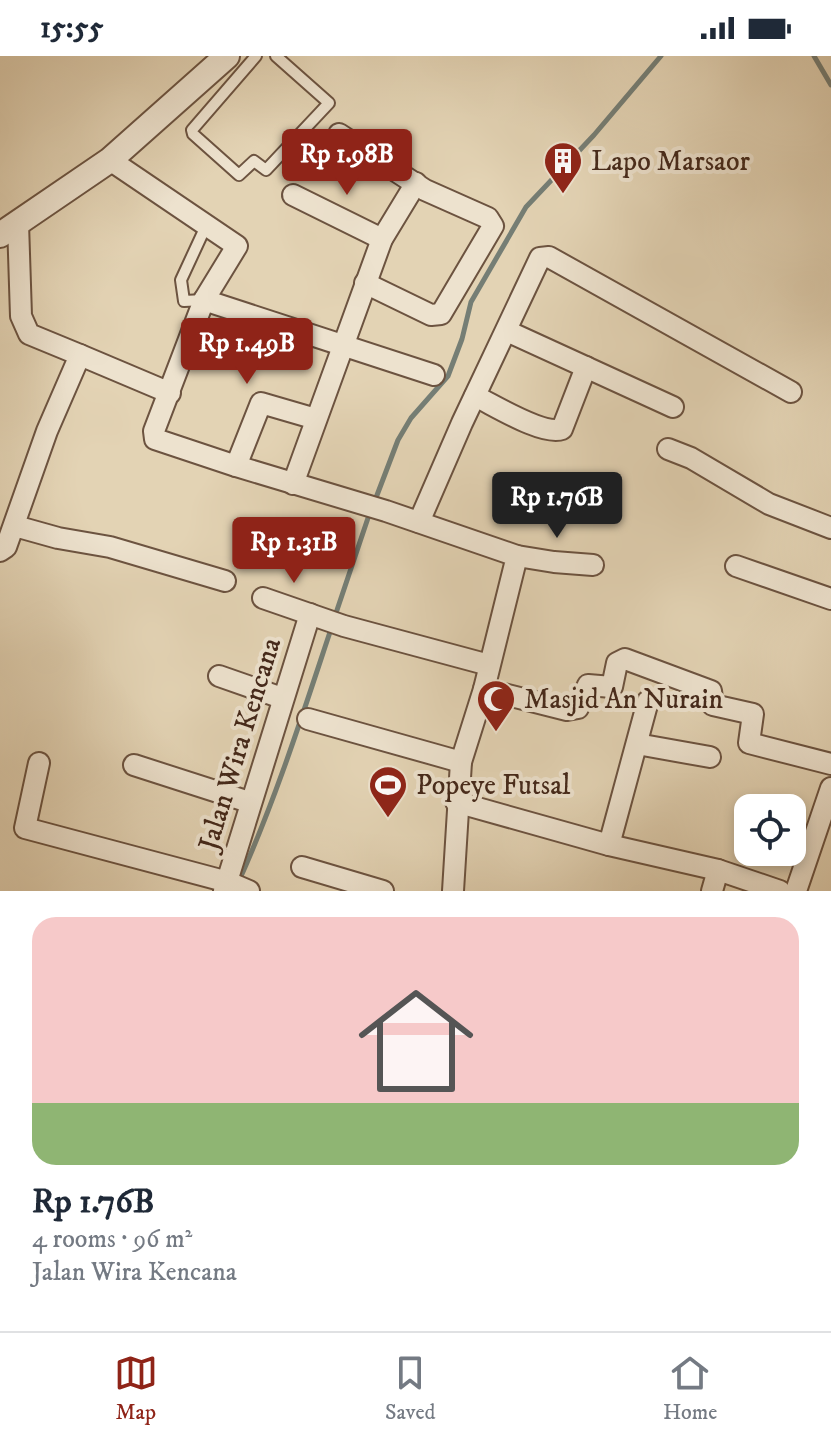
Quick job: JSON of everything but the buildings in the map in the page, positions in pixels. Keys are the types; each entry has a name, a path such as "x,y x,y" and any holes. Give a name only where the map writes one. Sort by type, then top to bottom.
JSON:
{"street":[{"path":"170,393 29,334 23,326 9,229 110,160 227,56"},
{"path":"339,134 425,190 492,221 492,229 441,314 431,315 365,283"},
{"path":"110,160 237,246 204,300 154,431 155,439 369,505 517,556 593,565"},
{"path":"293,484 382,239 416,183"},
{"path":"293,195 382,239"},
{"path":"419,522 540,258 549,257 791,392"},
{"path":"204,300 434,375"},
{"path":"507,331 673,407"},
{"path":"0,551 6,547 15,526 47,431 80,355"},
{"path":"475,396 556,432 562,429 586,367"},
{"path":"236,466 261,403 316,419"},
{"path":"668,449 691,458 769,504 831,528"},
{"path":"15,526 58,538 110,547 225,581"},
{"path":"453,891 456,802 461,762 484,689 517,556"},
{"path":"736,566 831,599"},
{"path":"263,598 338,624 489,665"},
{"name":"Jalan Wira Kencana","path":"236,888 249,802 310,614"},
{"path":"484,689 567,710 578,708 588,685 612,687 617,663 625,659 711,691 713,705 753,714 749,743 831,764"},
{"path":"219,676 282,698"},
{"path":"609,845 648,701"},
{"path":"308,719 461,762"},
{"path":"637,744 710,757"},
{"path":"39,763 25,828 236,888"},
{"path":"134,765 249,802"},
{"path":"796,891 831,788"},
{"path":"456,802 609,845 718,870 780,891"},
{"path":"302,867 383,891"},
{"path":"712,891 718,870"}],"lane":[{"path":"256,56 192,130 239,175 253,161 266,170 329,103 276,56"},
{"path":"204,300 184,301 181,280 206,226"}],"waterway":[{"path":"374,503 398,440 411,418 448,376 471,302 526,207 594,135 661,56"},
{"path":"814,56 831,85"},
{"path":"335,616 370,512"},
{"path":"238,883 277,788 332,626"}],"place":[{"name":"Lapo Marsaor","path":"563,195"},
{"name":"Masjid An Nurain","path":"496,733"},
{"name":"Popeye Futsal","path":"388,819"}]}
